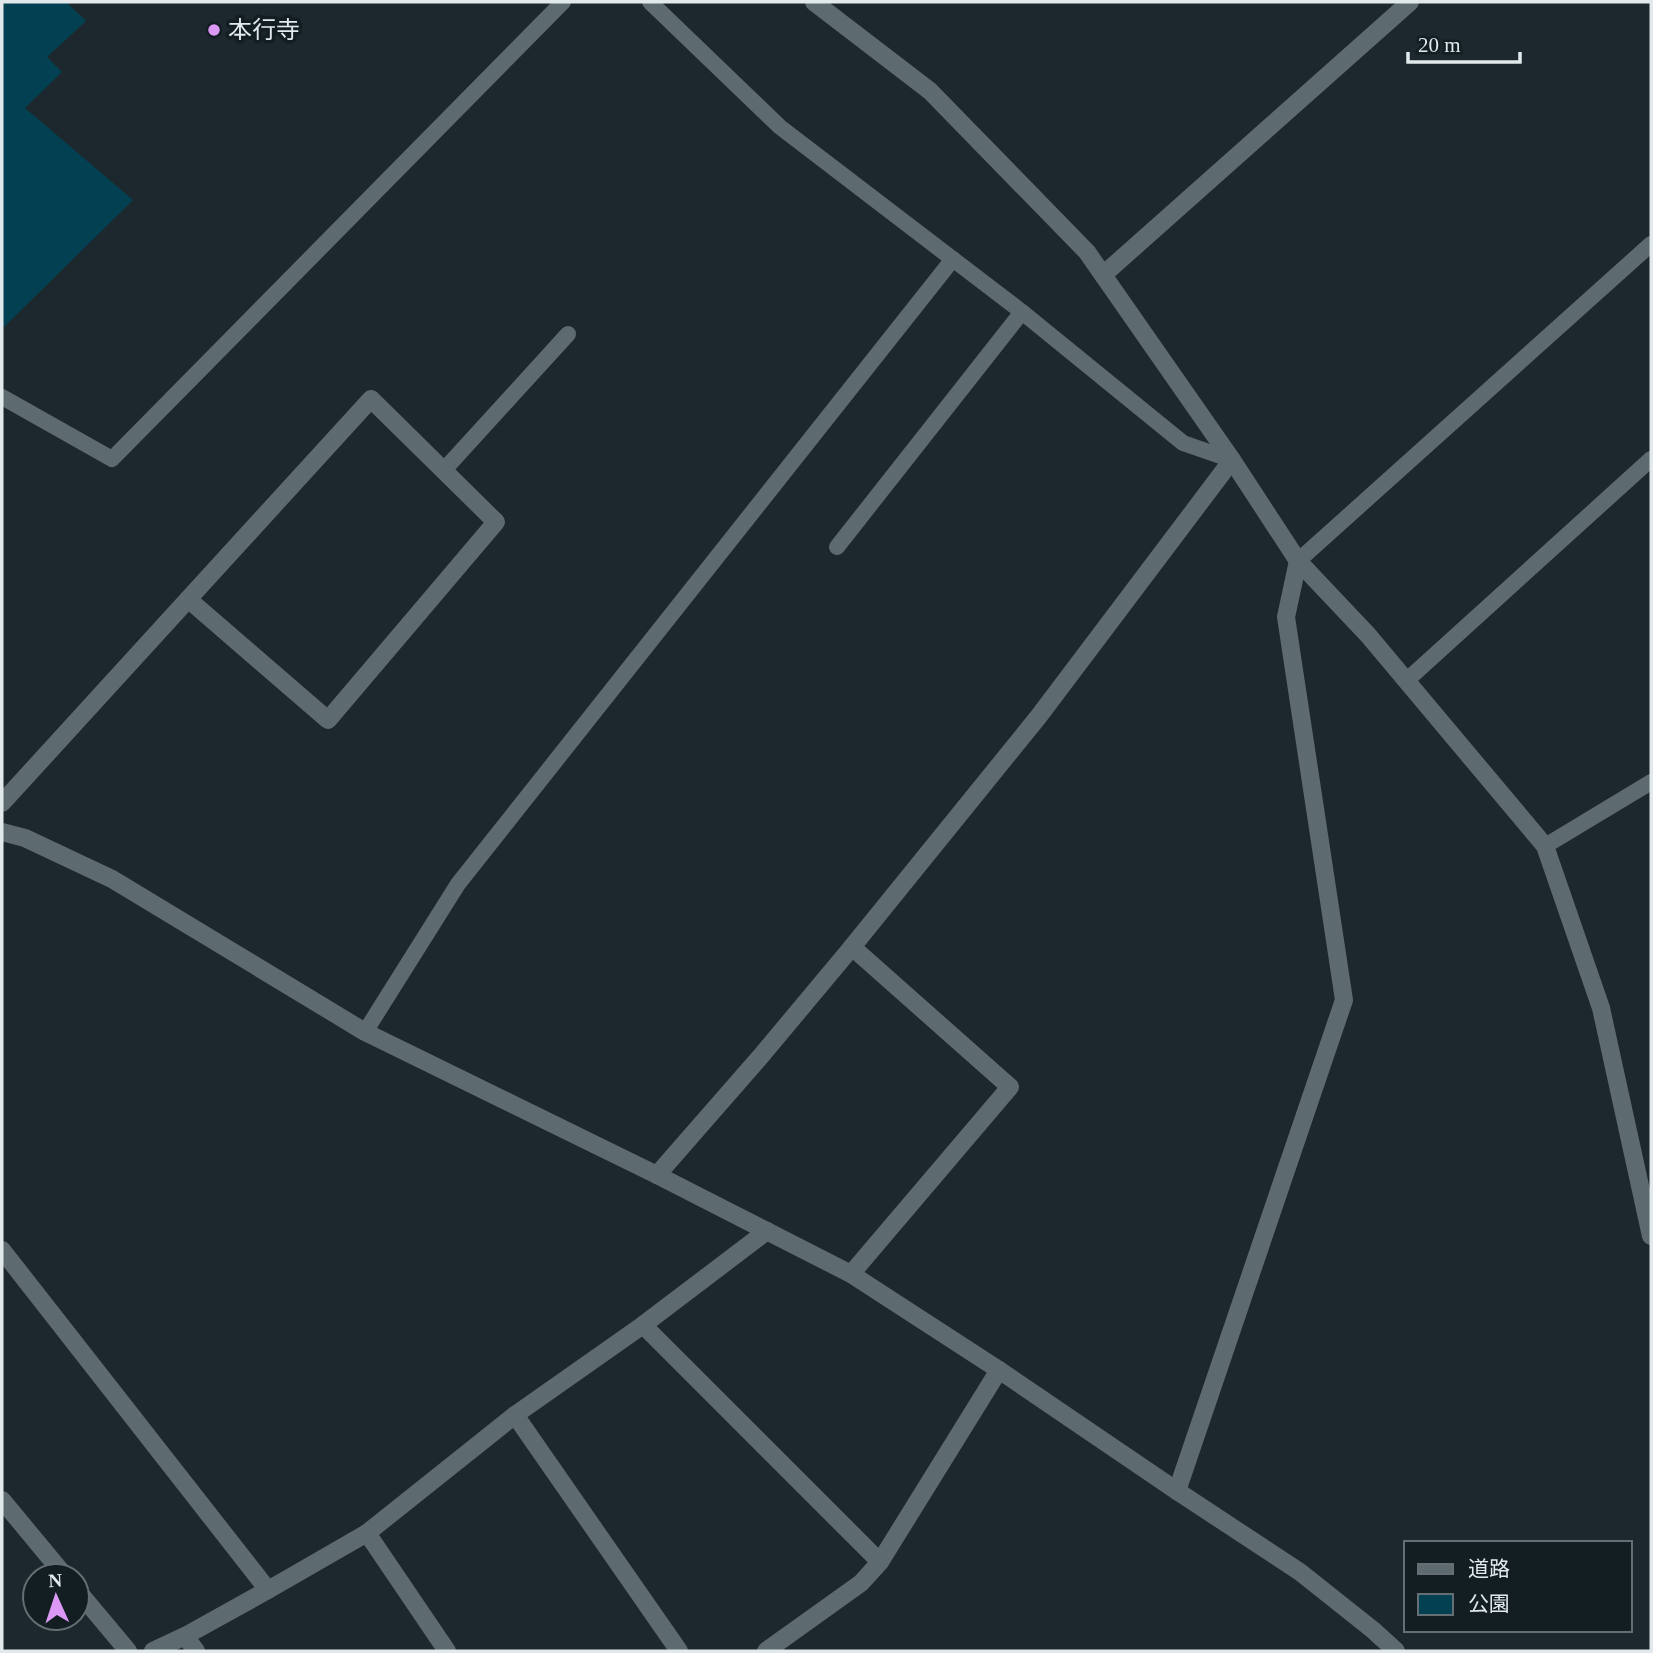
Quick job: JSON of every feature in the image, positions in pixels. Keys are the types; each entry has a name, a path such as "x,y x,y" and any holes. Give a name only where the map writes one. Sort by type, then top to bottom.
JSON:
{"street":[{"path":"814,2 930,90 1087,252 1232,460 1298,561 1368,635 1545,846 1601,1008 1651,1236"},
{"path":"1103,275 1410,2"},
{"path":"2,803 188,599 371,399 496,522 328,720 188,599"},
{"path":"657,1175 852,947 1039,716 1232,460"},
{"path":"1177,1491 1344,1000 1286,617 1298,561"},
{"path":"2,832 24,838 112,879 365,1032 657,1175 851,1274 1300,1572 1396,1651"},
{"path":"851,1274 1010,1087 852,947"},
{"path":"153,1651 185,1636 367,1533 515,1415 643,1325 767,1231"},
{"path":"2,1250 268,1590"},
{"path":"643,1325 880,1562"},
{"path":"766,1651 861,1583 880,1562 999,1370"},
{"path":"515,1415 679,1651"},
{"path":"2,1500 53,1562"},
{"path":"367,1533 447,1651"},
{"path":"91,1607 128,1651"},
{"path":"185,1636 196,1651"}],"lane":[{"path":"2,397 112,459 563,2"},
{"path":"650,2 780,127 1022,312 1183,443 1232,460"},
{"path":"1298,561 1651,244"},
{"path":"365,1032 458,884 953,259"},
{"path":"837,547 1022,312"},
{"path":"444,470 568,334"},
{"path":"1406,681 1651,460"},
{"path":"1545,846 1651,782"}],"green space":[{"path":"2,2 66,2 86,21 47,57 62,72 25,108 133,200 2,329"}],"place":[{"name":"本行寺","path":"214,30"}]}
